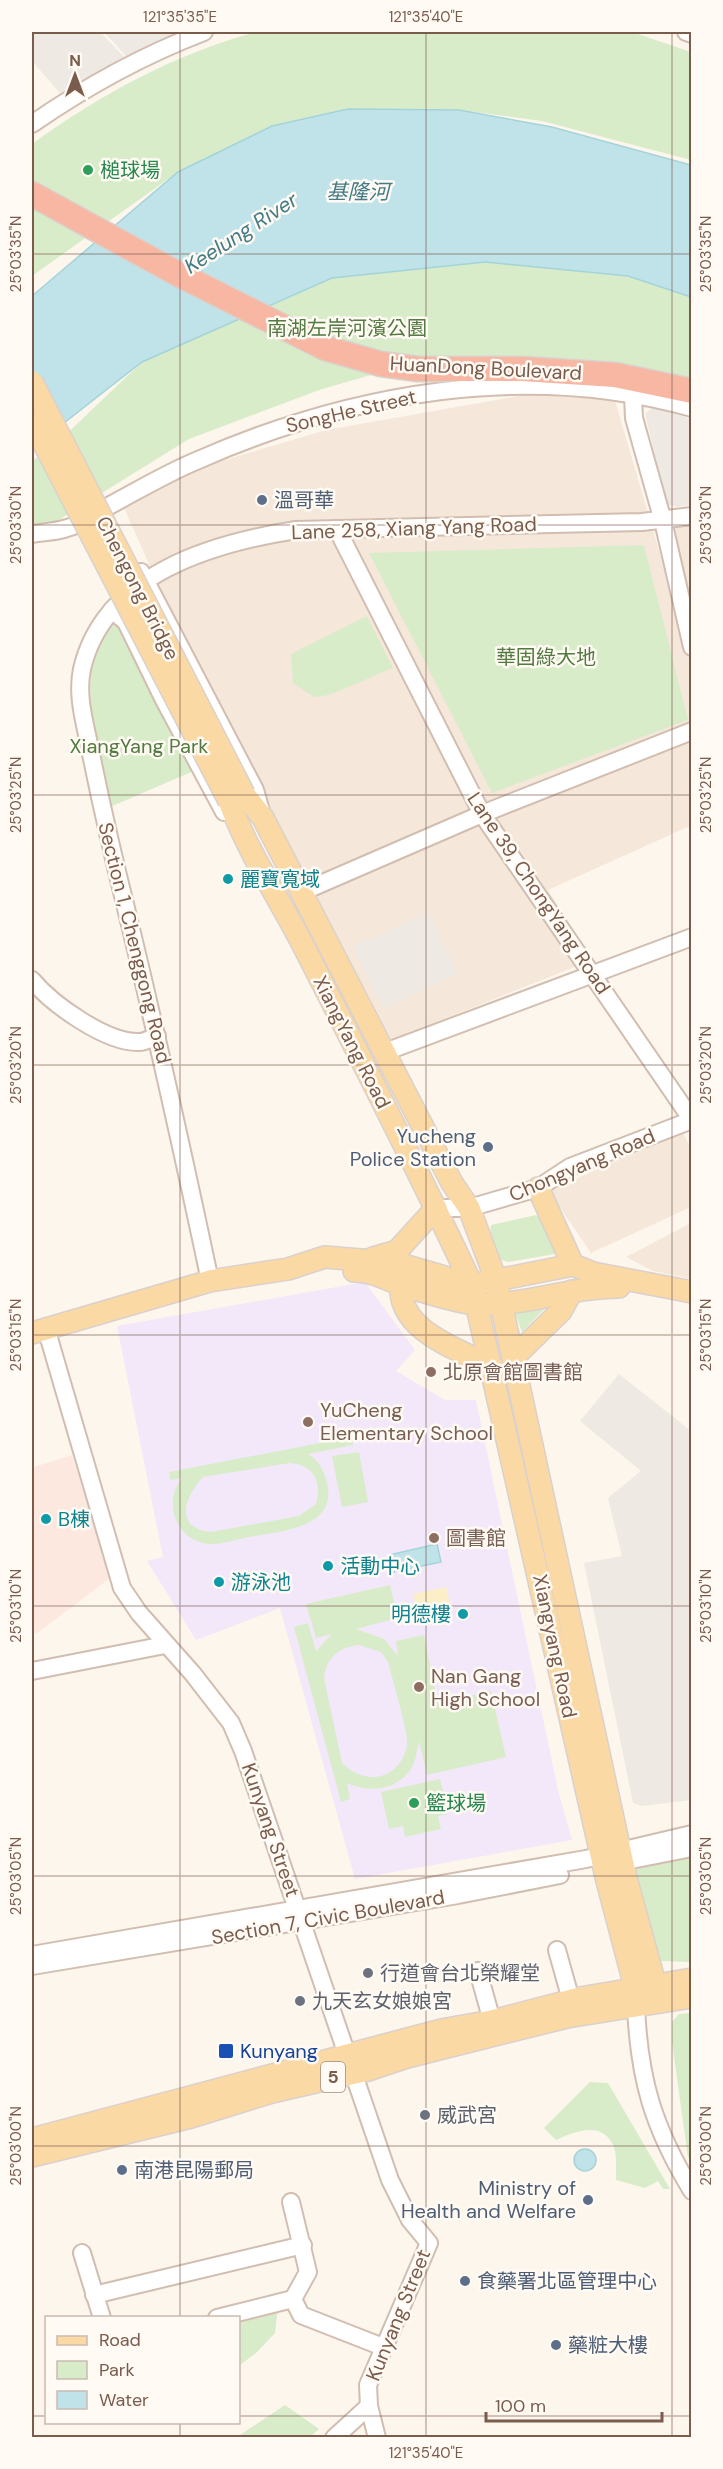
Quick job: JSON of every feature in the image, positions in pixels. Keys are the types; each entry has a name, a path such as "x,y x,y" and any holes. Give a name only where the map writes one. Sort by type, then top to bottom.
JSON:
{"highway":[{"name":"HuanDong Boulevard","path":"32,194 324,349 382,365 418,370 587,372 692,391"}],"main road":[{"name":"Chengong Bridge","path":"32,382 237,797"},
{"name":"Chengong Bridge","path":"32,420 237,797"},
{"name":"XiangYang Road","path":"237,797 263,818 302,892 320,934 385,1052 452,1183 469,1208 496,1280"},
{"name":"XiangYang Road","path":"237,797 239,828 302,943 436,1208 474,1295"},
{"path":"538,1188 573,1265"},
{"path":"370,1259 397,1251 436,1208"},
{"path":"39,1330 210,1281 288,1269 325,1257 398,1263 501,1304 591,1287 660,1287"},
{"path":"288,1269 371,1271 401,1284 474,1295 496,1280 573,1265 593,1273 692,1292"},
{"path":"496,1280 501,1304"},
{"path":"401,1284 400,1299 415,1324 493,1366"},
{"path":"514,1357 561,1311 572,1291"},
{"name":"Xiangyang Road","path":"474,1295 647,1995"},
{"name":"Xiangyang Road","path":"501,1304 514,1357 612,1859"},
{"name":"5","path":"32,2139 351,2064 567,2017 647,1995 692,1979"},
{"name":"5","path":"32,2156 191,2117 272,2092 441,2030 492,2021 571,2000 647,1995 692,1997"}],"street":[{"path":"32,124 95,82 168,45 204,32"},
{"path":"686,32 692,34"},
{"name":"SongHe Street","path":"32,534 69,528 176,470 231,445 283,426 398,396 467,388 525,386 595,390 633,395 692,408"},
{"path":"633,395 634,418 663,520 692,647"},
{"path":"107,507 255,790 263,818"},
{"name":"Lane 258, Xiang Yang Road","path":"112,610 146,580 220,545 296,530 663,520 692,516"},
{"name":"Lane 39, ChongYang Road","path":"336,529 482,814 692,1120"},
{"path":"112,610 126,622 222,810 239,828"},
{"name":"Section 1, Chenggong Road","path":"112,610 94,638 82,669 80,697 105,820 157,1036 210,1281"},
{"path":"302,892 482,814 692,731"},
{"path":"385,1052 692,937"},
{"path":"32,980 56,1001 102,1034 140,1042 157,1036"},
{"name":"Chongyang Road","path":"436,1208 469,1208 538,1188 570,1167 692,1120"},
{"name":"Kunyang Street","path":"39,1330 117,1575 139,1613 193,1674 231,1723 243,1751 393,2188 410,2220 429,2243 368,2385 369,2406 334,2438"},
{"path":"32,1671 165,1645"},
{"path":"612,1859 692,1834"},
{"path":"612,1859 692,1848"},
{"name":"Section 7, Civic Boulevard","path":"32,1955 300,1915 458,1895 612,1859"},
{"name":"Section 7, Civic Boulevard","path":"32,1966 300,1915"},
{"path":"557,1950 571,2000"},
{"path":"478,1971 492,2021"},
{"path":"647,1995 638,2048 648,2102 673,2161 692,2191"},
{"path":"225,2316 293,2299 308,2272 291,2202"},
{"path":"94,2295 303,2245"},
{"path":"82,2253 101,2316"},
{"path":"293,2299 301,2315 383,2347"},
{"path":"369,2406 377,2438"}],"shaded area":[{"path":"32,32 100,32 127,60 60,93 32,61"},
{"path":"104,32 186,32 128,58"},
{"path":"609,380 691,660 692,825 548,890 592,960 392,1040 184,643 117,492 326,430"},
{"path":"653,407 691,419 691,505 676,507 667,504 645,414"},
{"path":"691,521 691,611 671,527"},
{"path":"428,912 458,974 383,1009 353,947"},
{"path":"682,1131 691,1149 691,1207 591,1253 549,1191"},
{"path":"691,1223 691,1279 653,1271 626,1257"},
{"path":"365,1282 415,1350 396,1371 445,1400 476,1400 558,1790 572,1840 355,1879 280,1608 196,1640 147,1561 163,1557 117,1326"},
{"path":"619,1374 691,1431 691,1800 641,1806 633,1803 584,1563 622,1556 608,1498 641,1471 580,1421"},
{"path":"72,1455 110,1578 36,1634 32,1627 32,1462 34,1467"}],"green space":[{"path":"256,32 635,33 691,52 691,160 542,121 459,110 272,126 178,172 32,276 32,144 111,93 167,64 225,41"},
{"name":"南湖左岸河濱公園","path":"485,262 628,276 691,297 691,379 657,371 594,363 385,371 322,389 189,439 52,524 32,527 32,461 58,442 142,362 332,278"},
{"name":"華固綠大地","path":"644,545 688,720 492,793 369,553"},
{"name":"XiangYang Park","path":"121,616 196,770 110,807 92,718 91,673 95,651 104,631"},
{"path":"367,616 393,668 329,695 314,697 293,683 291,654"},
{"path":"536,1215 549,1226 555,1254 508,1262 499,1259 490,1235 491,1225"},
{"path":"554,1299 522,1332 514,1310"},
{"path":"352,1437 353,1445 308,1454 320,1466 327,1483 328,1498 324,1510 315,1519 290,1529 223,1543 208,1544 197,1541 180,1528 173,1508 173,1498 182,1478 170,1480 169,1472","holes":["290,1463 298,1464 310,1471 317,1482 318,1489 316,1504 299,1516 211,1532 199,1529 187,1518 186,1510 191,1493 203,1477"]},
{"path":"359,1452 368,1502 342,1507 332,1456"},
{"path":"390,1585 398,1618 356,1629 384,1639 398,1656 396,1641 424,1635 438,1704 491,1691 506,1757 427,1775 419,1741 413,1766 398,1782 373,1789 347,1783 350,1799 341,1802 294,1627 308,1623 316,1651 332,1634 316,1638 306,1604","holes":["359,1645 381,1652 388,1662 403,1718 407,1745 402,1760 395,1768 381,1776 370,1777 355,1773 342,1763 324,1678 331,1659 345,1648"]},
{"name":"籃球場","path":"440,1779 448,1814 438,1816 441,1829 405,1837 403,1826 389,1829 381,1792"},
{"path":"691,1856 691,1962 661,1961 654,1951 636,1870 640,1864"},
{"path":"692,2013 691,2158 688,2158 672,2042 672,2022 679,2014"},
{"path":"590,2082 608,2083 670,2189 663,2189 658,2181 645,2188 616,2180 614,2147 603,2133 580,2131 556,2140 544,2128"},
{"path":"278,2307 275,2333 240,2365 240,2318"},
{"path":"285,2405 319,2429 310,2437 237,2437"}],"sand":[{"path":"446,1587 450,1605 418,1612 413,1594"}],"water":[{"name":"基隆河","path":"348,109 459,110 552,127 691,165 691,297 628,276 485,262 332,278 142,362 32,448 32,296 178,172 272,126"},
{"path":"437,1544 441,1562 393,1572 389,1555"},
{"path":"585,2149 593,2152 596,2160 593,2168 585,2171 577,2168 574,2160 577,2152"}],"place":[{"name":"槌球場","path":"88,170"},
{"name":"溫哥華","path":"262,500"},
{"name":"麗寶寬域","path":"228,879"},
{"name":"Yucheng Police Station","path":"488,1147"},
{"name":"北原會館圖書館","path":"431,1372"},
{"name":"YuCheng Elementary School","path":"308,1422"},
{"name":"B棟","path":"46,1519"},
{"name":"圖書館","path":"434,1538"},
{"name":"活動中心","path":"328,1566"},
{"name":"游泳池","path":"219,1582"},
{"name":"明德樓","path":"463,1614"},
{"name":"Nan Gang High School","path":"419,1687"},
{"name":"籃球場","path":"414,1803"},
{"name":"行道會台北榮耀堂","path":"368,1973"},
{"name":"九天玄女娘娘宮","path":"300,2001"},
{"name":"Kunyang","path":"226,2051"},
{"name":"威武宮","path":"425,2115"},
{"name":"南港昆陽郵局","path":"122,2170"},
{"name":"Ministry of Health and Welfare","path":"588,2200"},
{"name":"食藥署北區管理中心","path":"465,2281"},
{"name":"藥粧大樓","path":"556,2345"}],"water label":[{"name":"Keelung River","path":"241,233"}]}
